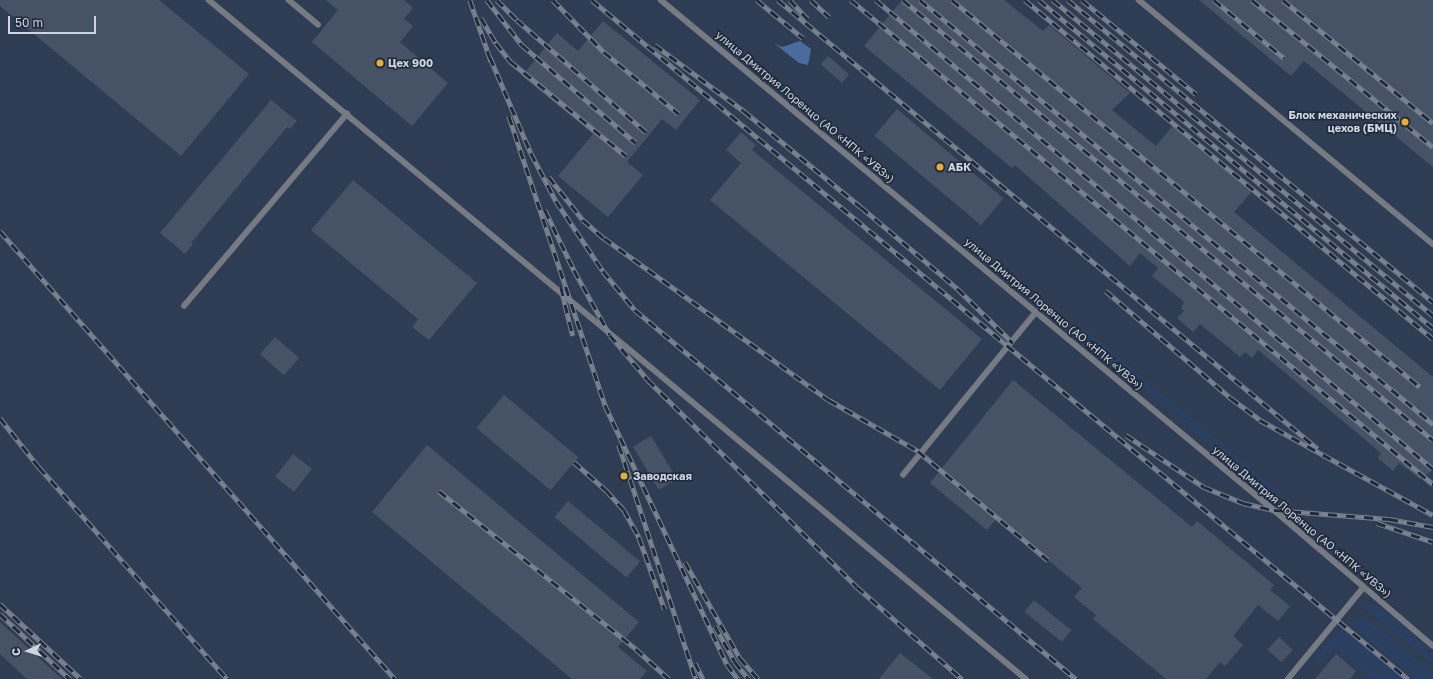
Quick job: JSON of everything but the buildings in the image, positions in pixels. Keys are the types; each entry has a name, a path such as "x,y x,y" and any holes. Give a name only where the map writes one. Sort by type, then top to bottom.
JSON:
{"lane":[{"path":"209,0 539,273 616,340 1026,679"},
{"path":"289,0 318,24"},
{"name":"улица Дмитрия Лоренцо (АО «НПК «УВЗ»)","path":"661,0 1274,510 1363,588 1433,646"},
{"path":"1139,0 1433,244"},
{"path":"184,306 347,114"},
{"path":"902,475 1036,312"},
{"path":"1288,679 1363,588"}],"shaded area":[{"path":"0,0 1433,0 1433,679 0,679"},
{"path":"800,41 811,49 808,65 799,63 775,44 782,47"},
{"path":"1077,323 1283,495 1271,494 1079,335"},
{"path":"1370,604 1379,607 1433,652 1433,664 1363,606"},
{"path":"1370,621 1433,673 1433,679 1416,679 1348,623"},
{"path":"1341,628 1403,679 1371,679 1334,648 1317,665 1316,657"}],"railway":[{"path":"470,0 491,61"},
{"path":"487,0 522,45 636,143"},
{"path":"497,0 517,20 646,132"},
{"path":"553,0 604,52 679,114"},
{"path":"592,0 1408,679"},
{"path":"757,0 803,38"},
{"path":"778,0 1318,449"},
{"path":"790,0 808,19"},
{"path":"811,0 829,17"},
{"path":"851,0 1433,484"},
{"path":"876,0 1433,469"},
{"path":"903,0 1433,440"},
{"path":"920,0 1433,424"},
{"path":"952,0 1420,387"},
{"path":"1025,0 1433,339"},
{"path":"1039,0 1433,328"},
{"path":"1053,0 1433,315"},
{"path":"1068,0 1433,302"},
{"path":"1082,0 1196,94"},
{"path":"1214,0 1284,58"},
{"path":"1252,0 1433,147"},
{"path":"1283,0 1433,123"},
{"path":"481,18 496,43 510,61 626,156"},
{"path":"655,45 744,111 861,207 958,289 1013,343"},
{"path":"490,57 531,153 556,201 603,271 635,310 1076,679"},
{"path":"509,116 605,405 727,664 738,679"},
{"path":"549,177 583,220 604,238 829,400 918,451 1048,560"},
{"path":"545,210 574,270 610,335 648,380 857,587 962,679"},
{"path":"0,231 395,679"},
{"path":"561,287 573,336"},
{"path":"1106,291 1231,398 1260,420 1433,515"},
{"path":"0,418 39,467 227,679"},
{"path":"1126,435 1204,487 1243,503 1274,510 1389,519 1433,527"},
{"path":"619,445 696,679"},
{"path":"574,462 606,490 624,510 639,537 665,610"},
{"path":"439,491 636,649 669,679"},
{"path":"1377,523 1433,542"},
{"path":"685,562 740,658 758,679"},
{"path":"0,604 81,679"},
{"path":"0,614 70,679"},
{"path":"715,626 735,662 749,679"},
{"path":"695,663 703,679"}],"place":[{"name":"Цех 900","path":"380,63"},
{"name":"Блок механических цехов (БМЦ)","path":"1405,122"},
{"name":"АБК","path":"940,167"},
{"name":"Заводская","path":"624,476"}]}
